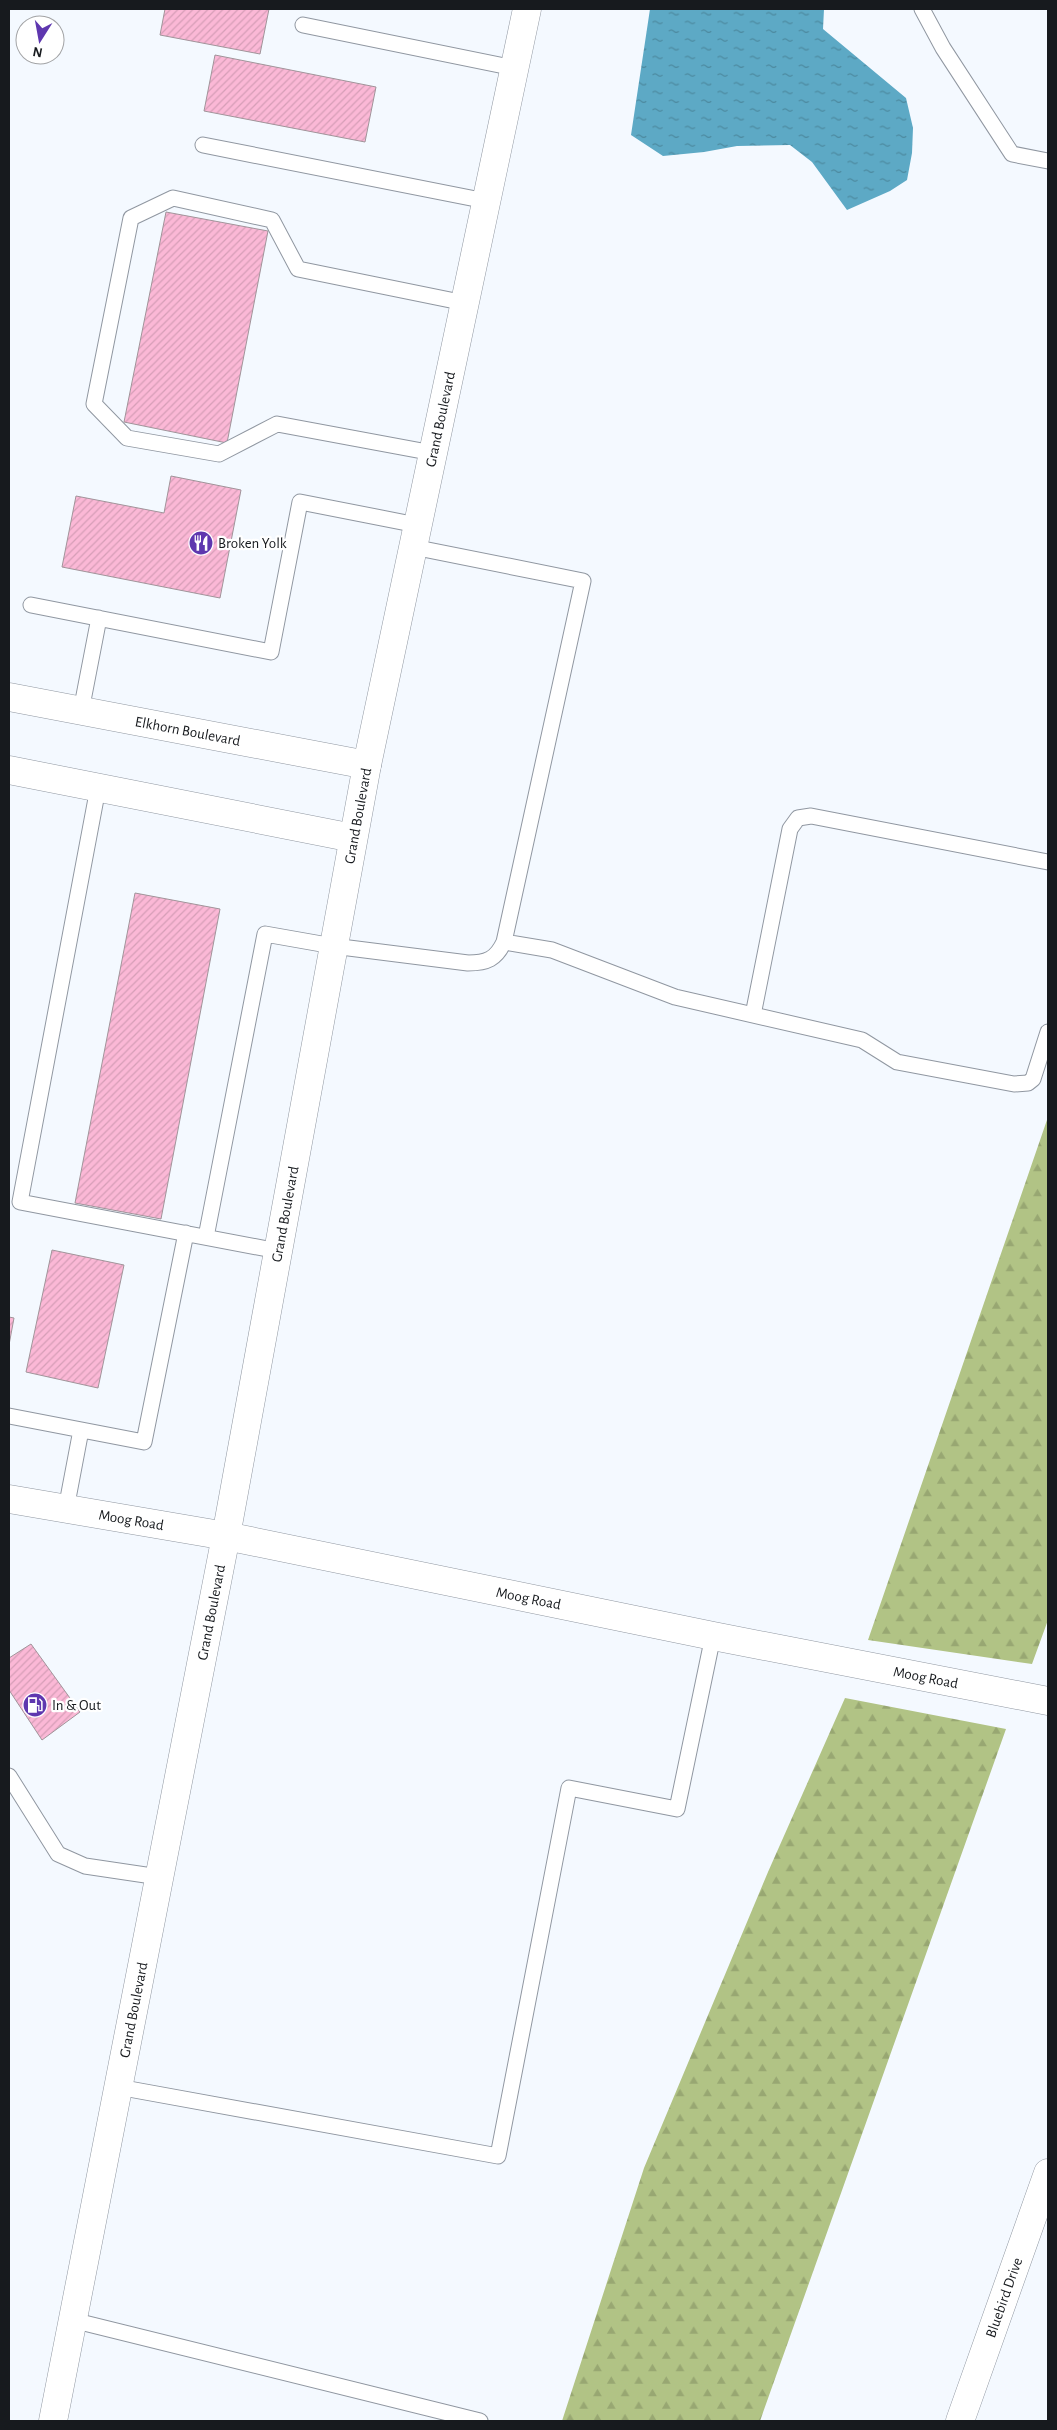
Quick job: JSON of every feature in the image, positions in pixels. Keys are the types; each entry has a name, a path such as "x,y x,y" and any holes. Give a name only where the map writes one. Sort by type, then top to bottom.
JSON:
{"street":[{"name":"Grand Boulevard","path":"53,2421 226,1536 367,765 527,9"},
{"name":"Elkhorn Boulevard","path":"9,698 367,765"},
{"path":"9,770 353,838"},
{"name":"Moog Road","path":"9,1499 226,1536 713,1636 1048,1701"},
{"name":"Bluebird Drive","path":"960,2421 1048,2173"}],"lane":[{"path":"922,9 943,48 1012,154 1048,161"},
{"path":"302,25 514,68"},
{"path":"202,145 486,201"},
{"path":"433,453 277,424 219,454 127,438 94,404 131,218 173,198 272,220 298,269 465,303"},
{"path":"31,604 270,652 300,502 415,536 583,581 504,942 499,953 490,960 480,963 333,946 264,934 206,1237"},
{"path":"81,711 99,618"},
{"path":"98,788 20,1202 278,1251"},
{"path":"753,1015 790,829 798,818 811,816 1048,862"},
{"path":"504,942 552,950 675,997 862,1040 898,1062 1014,1084 1028,1083 1033,1079 1048,1032"},
{"path":"9,1416 144,1442 186,1233"},
{"path":"66,1509 81,1430"},
{"path":"118,2087 498,2156 569,1788 677,1808 713,1636"},
{"path":"9,1776 58,1854 86,1866 159,1877"},
{"path":"72,2320 480,2421"}],"green space":[{"path":"1048,1117 1048,1620 1032,1664 868,1640"},
{"path":"845,1698 1006,1729 760,2421 562,2421 644,2168 768,1872"}],"water":[{"path":"650,9 824,9 823,29 906,98 913,128 912,153 907,180 890,191 847,210 812,162 790,145 737,146 704,152 663,156 631,135"}],"building":[{"path":"165,9 269,9 260,54 160,35"},
{"path":"215,55 376,87 365,142 204,111"},
{"path":"166,212 268,231 227,443 124,422"},
{"path":"171,476 241,490 220,598 62,567 76,496 164,513"},
{"path":"135,893 220,909 161,1219 75,1203"},
{"path":"52,1250 124,1265 98,1388 26,1372"},
{"path":"9,1317 14,1318 9,1345"},
{"path":"31,1644 80,1712 42,1740 9,1690 9,1658"}],"place":[{"name":"Broken Yolk","path":"201,543"},
{"name":"In & Out","path":"35,1705"}]}
